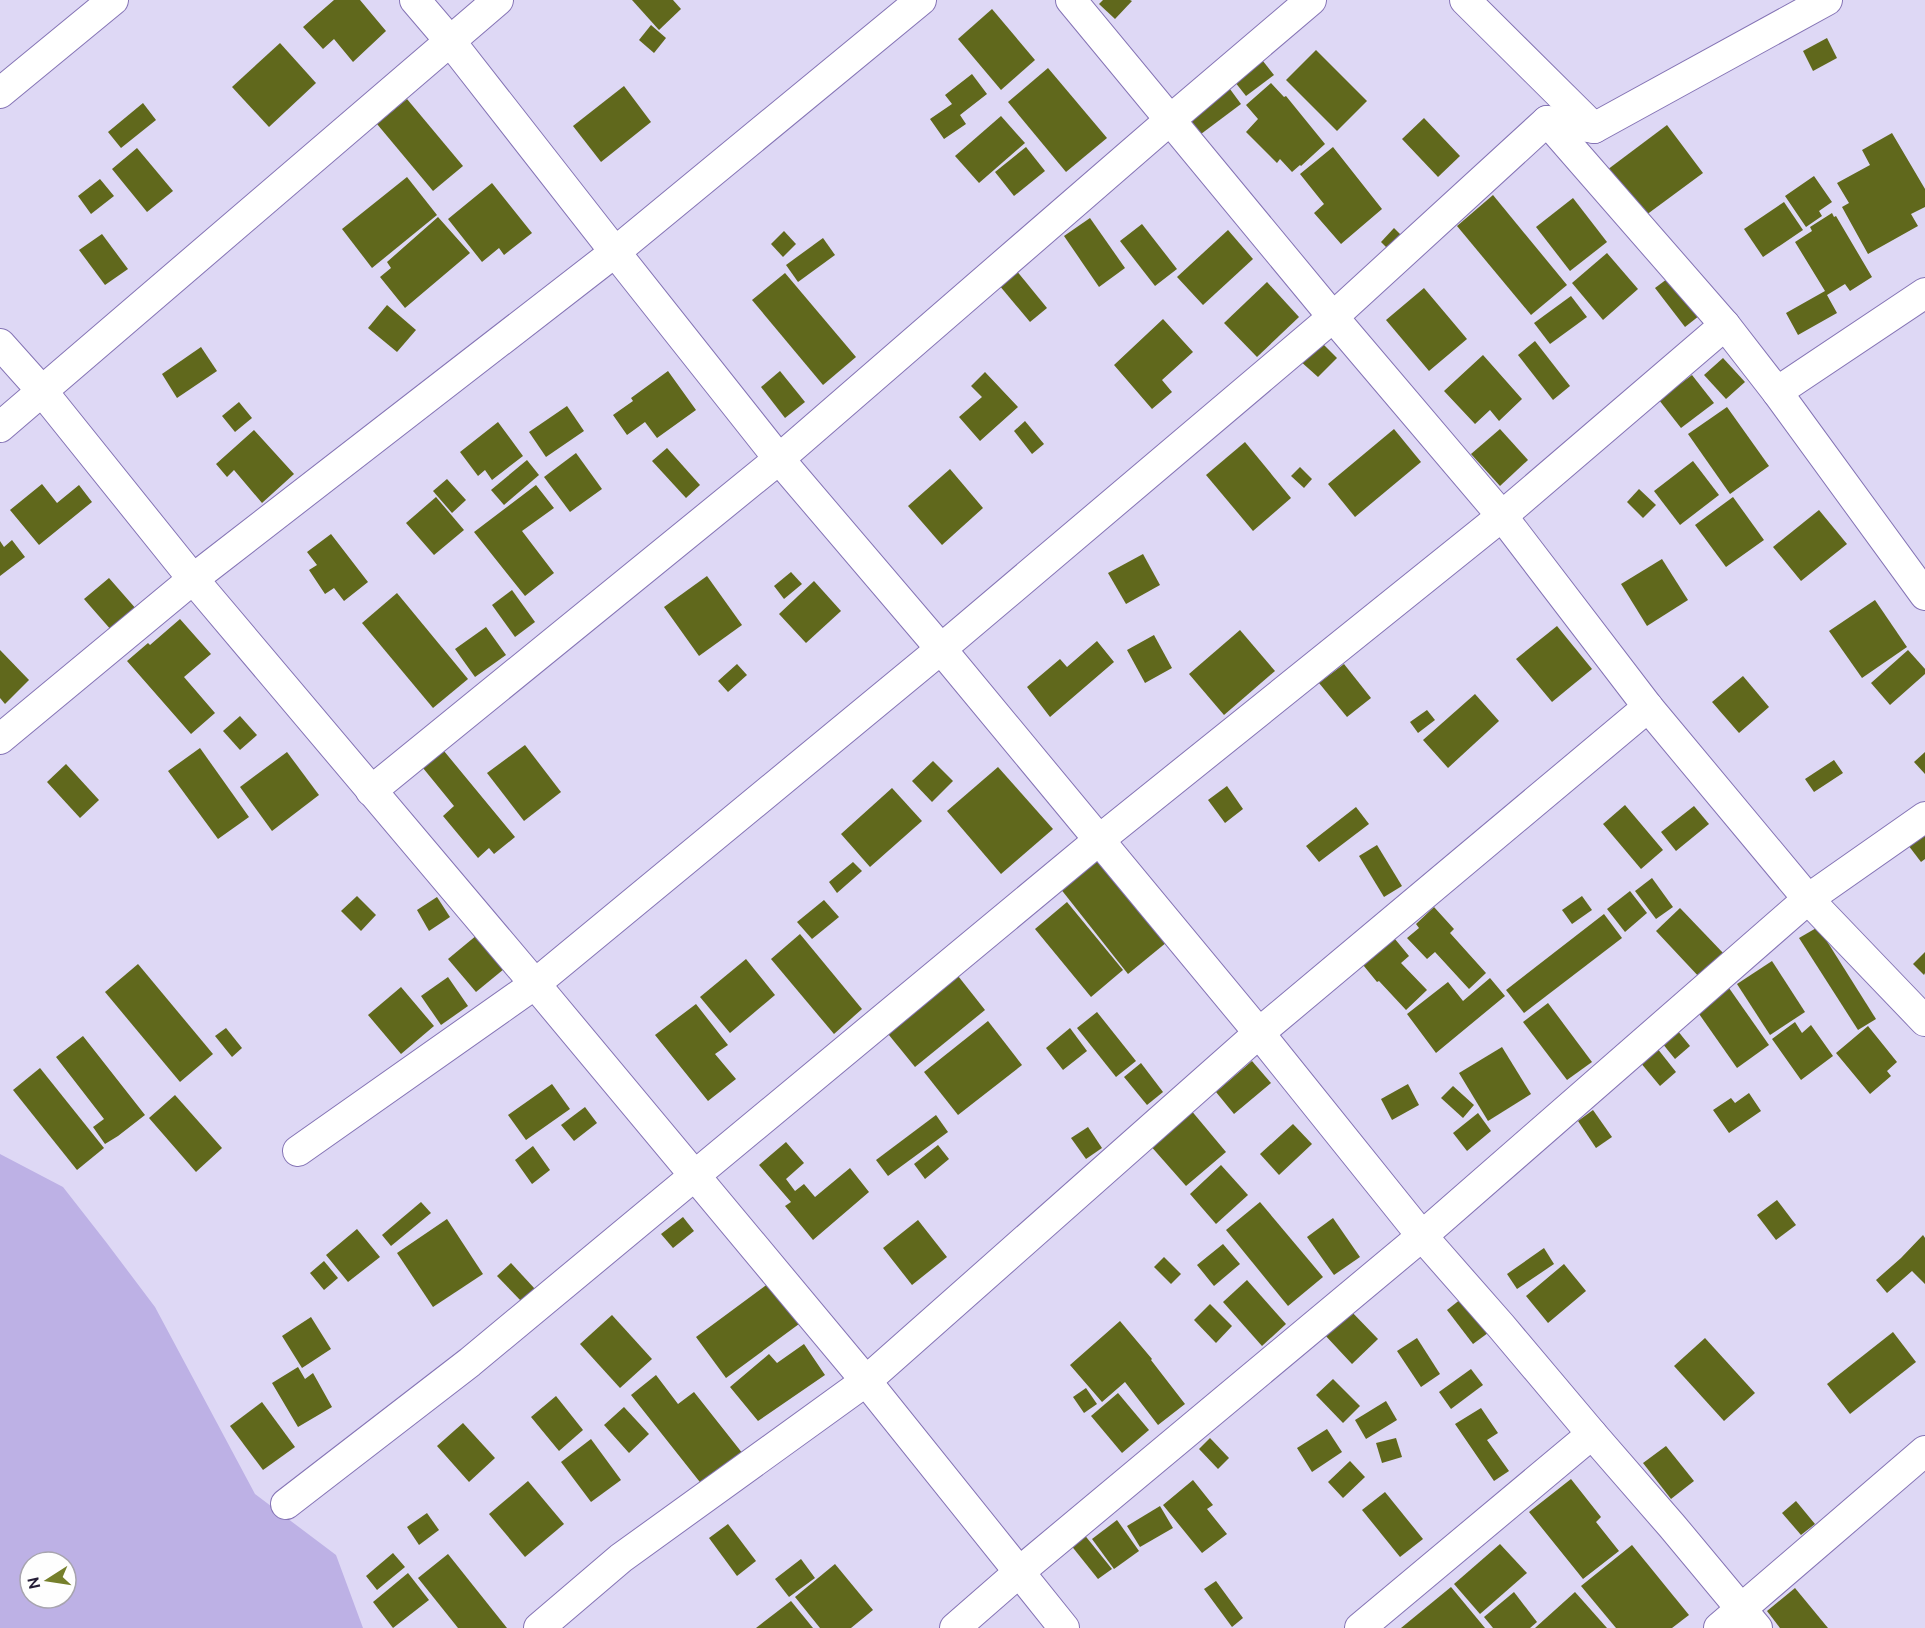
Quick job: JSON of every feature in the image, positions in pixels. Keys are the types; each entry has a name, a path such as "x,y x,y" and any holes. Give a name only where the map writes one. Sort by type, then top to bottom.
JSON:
{"street":[{"path":"0,93 113,0"},
{"path":"415,0 450,41 780,459 941,649 1259,1033 1422,1236 1665,1517 1749,1619"},
{"path":"0,426 498,0"},
{"path":"0,739 193,579 615,252 921,0"},
{"path":"1071,0 1502,516 1648,707 1808,899 1925,1022"},
{"path":"371,791 780,459 1311,0"},
{"path":"1465,0 1594,128"},
{"path":"1547,121 1594,128 1827,0"},
{"path":"298,1151 535,984 941,649 1333,316 1547,121"},
{"path":"1547,121 1725,325 1777,392 1925,595"},
{"path":"1777,392 1925,293"},
{"path":"286,1504 470,1362 1099,840 1502,516 1725,325"},
{"path":"0,344 42,391 193,579 695,1174 866,1381 1064,1628"},
{"path":"539,1628 621,1558 866,1381 1259,1033 1648,707"},
{"path":"955,1628 1422,1236 1808,899 1925,817"},
{"path":"1360,1628 1592,1434"},
{"path":"1719,1628 1749,1619 1925,1451"}],"shaded area":[{"path":"0,1154 63,1187 106,1242 155,1307 255,1494 336,1555 363,1628 0,1628"}],"building":[{"path":"334,0 360,0 386,31 353,62 334,39 323,49 303,27"},
{"path":"632,0 673,0 681,9 659,30"},
{"path":"1103,0 1132,1 1115,19 1099,4"},
{"path":"992,9 1035,60 1001,90 958,39"},
{"path":"651,25 666,38 654,53 639,40"},
{"path":"1827,38 1837,58 1813,71 1803,51"},
{"path":"280,43 316,83 269,127 232,87"},
{"path":"1316,50 1367,101 1337,131 1286,80"},
{"path":"1259,56 1274,75 1246,96 1231,77"},
{"path":"1048,68 1107,138 1066,172 1008,102"},
{"path":"972,74 987,94 960,115 966,124 944,139 930,119 952,104 945,95"},
{"path":"1271,83 1284,97 1286,96 1325,144 1292,172 1280,159 1277,163 1246,132 1258,119 1246,105"},
{"path":"1227,85 1241,104 1201,134 1187,116"},
{"path":"624,86 651,122 601,162 573,126"},
{"path":"407,99 463,166 433,191 377,124"},
{"path":"143,103 156,120 121,148 108,132"},
{"path":"1001,116 1025,143 979,183 955,156"},
{"path":"1424,118 1460,156 1438,177 1402,139"},
{"path":"1667,125 1703,173 1638,221 1603,173"},
{"path":"1892,133 1925,189 1925,207 1911,214 1918,226 1868,254 1842,207 1849,203 1837,183 1870,165 1862,150"},
{"path":"1026,147 1045,171 1014,196 995,172"},
{"path":"1333,147 1382,209 1341,244 1314,213 1324,204 1300,174"},
{"path":"137,148 173,191 147,212 112,169"},
{"path":"1814,176 1832,202 1819,211 1822,216 1806,227 1785,196"},
{"path":"407,177 437,215 372,268 342,229"},
{"path":"100,179 114,196 91,214 78,196"},
{"path":"492,183 532,233 504,255 499,248 482,262 448,219"},
{"path":"1493,195 1567,285 1531,315 1457,226"},
{"path":"1573,198 1607,242 1570,271 1536,227"},
{"path":"1784,202 1803,230 1763,257 1744,229"},
{"path":"1832,213 1834,217 1836,216 1872,277 1850,291 1845,284 1827,295 1837,313 1798,335 1786,313 1825,291 1795,242 1812,231 1810,227"},
{"path":"438,217 470,253 405,308 380,277 391,268 387,262"},
{"path":"1090,218 1125,268 1099,287 1064,236"},
{"path":"1142,224 1177,269 1155,286 1120,241"},
{"path":"1394,228 1408,242 1395,256 1381,242"},
{"path":"1228,230 1253,259 1203,305 1177,277"},
{"path":"784,231 796,244 783,257 771,244"},
{"path":"102,234 128,269 105,285 79,250"},
{"path":"823,238 835,255 798,282 786,265"},
{"path":"1607,253 1638,289 1603,320 1572,283"},
{"path":"1016,270 1047,308 1030,322 999,285"},
{"path":"785,273 856,357 823,385 752,300"},
{"path":"1675,273 1704,312 1685,327 1655,288"},
{"path":"1267,282 1299,317 1257,357 1224,323"},
{"path":"1424,288 1467,339 1429,371 1386,320"},
{"path":"1571,296 1587,317 1550,344 1534,323"},
{"path":"387,305 416,330 397,352 368,328"},
{"path":"1163,319 1193,352 1162,380 1172,392 1152,409 1114,365"},
{"path":"1318,339 1337,358 1318,377 1299,360"},
{"path":"1535,341 1570,386 1553,400 1518,355"},
{"path":"201,347 217,371 177,398 162,374"},
{"path":"1483,355 1522,399 1499,421 1490,410 1475,424 1444,391"},
{"path":"1723,358 1745,382 1726,399 1704,375"},
{"path":"668,371 696,410 657,438 645,422 627,435 613,415 633,401 631,398"},
{"path":"780,371 805,402 785,418 761,387"},
{"path":"985,372 1018,407 980,441 959,417 982,397 971,386"},
{"path":"1692,375 1714,403 1681,428 1659,400"},
{"path":"239,402 252,418 235,432 222,416"},
{"path":"567,406 584,431 546,457 529,432"},
{"path":"1727,407 1769,466 1730,494 1688,434"},
{"path":"1025,421 1044,444 1032,454 1014,431"},
{"path":"498,422 523,456 492,480 485,470 478,476 460,452"},
{"path":"1394,429 1421,462 1355,517 1328,484"},
{"path":"1500,429 1528,460 1500,486 1471,454"},
{"path":"254,430 294,474 262,503 234,470 227,477 216,464"},
{"path":"1245,442 1291,498 1253,531 1206,475"},
{"path":"667,448 700,485 686,498 652,461"},
{"path":"576,453 602,489 570,512 544,477"},
{"path":"527,460 539,475 504,505 491,490"},
{"path":"1693,461 1719,495 1680,525 1654,491"},
{"path":"1300,467 1312,479 1304,488 1291,476"},
{"path":"950,469 983,508 942,545 908,506"},
{"path":"447,479 466,500 452,513 433,491"},
{"path":"42,484 57,503 79,485 92,502 39,545 10,510"},
{"path":"536,485 554,508 522,531 554,573 525,596 474,532"},
{"path":"1639,489 1656,505 1643,518 1627,502"},
{"path":"436,497 464,530 434,555 406,523"},
{"path":"1733,497 1764,540 1726,567 1695,525"},
{"path":"1819,510 1847,544 1801,581 1773,547"},
{"path":"331,534 368,582 344,601 334,588 325,594 309,570 317,565 307,552"},
{"path":"12,540 25,557 0,576 0,541 4,547"},
{"path":"1143,554 1160,585 1126,604 1108,573"},
{"path":"1662,559 1688,600 1647,626 1621,584"},
{"path":"791,572 802,584 784,599 774,586"},
{"path":"707,576 742,625 699,656 664,607"},
{"path":"109,578 137,610 112,631 84,599"},
{"path":"814,581 841,611 806,643 779,614"},
{"path":"512,590 535,622 515,637 492,605"},
{"path":"397,593 468,679 433,708 362,623"},
{"path":"1875,600 1907,647 1862,678 1829,631"},
{"path":"180,619 211,654 184,677 215,713 191,734 127,661"},
{"path":"1557,626 1592,669 1552,702 1516,659"},
{"path":"486,627 506,655 475,677 455,649"},
{"path":"1240,630 1275,671 1224,715 1189,674"},
{"path":"1154,635 1172,668 1145,683 1127,650"},
{"path":"1097,641 1114,662 1050,717 1027,687 1060,659 1067,667"},
{"path":"0,650 29,680 5,704 0,698"},
{"path":"1908,650 1925,669 1925,674 1890,705 1871,683"},
{"path":"737,664 747,675 728,692 718,681"},
{"path":"1344,664 1371,698 1347,717 1319,683"},
{"path":"1743,676 1769,707 1739,733 1712,702"},
{"path":"1475,694 1499,721 1448,768 1423,740"},
{"path":"1427,710 1435,720 1418,733 1410,722"},
{"path":"240,716 257,735 240,750 223,731"},
{"path":"525,745 561,792 524,821 487,773"},
{"path":"200,748 249,817 218,839 168,771"},
{"path":"444,751 515,837 494,854 489,848 478,858 443,816 454,806 423,768"},
{"path":"287,752 319,795 272,831 240,787"},
{"path":"1925,752 1925,774 1914,762"},
{"path":"1834,760 1843,773 1814,792 1805,779"},
{"path":"933,761 953,781 932,802 912,781"},
{"path":"66,764 99,800 80,818 47,782"},
{"path":"998,767 1053,829 1001,874 947,811"},
{"path":"1227,786 1243,809 1225,823 1208,800"},
{"path":"892,788 922,821 870,867 841,834"},
{"path":"1625,805 1663,850 1641,869 1603,824"},
{"path":"1694,806 1709,824 1676,851 1661,832"},
{"path":"1356,807 1369,824 1319,862 1306,846"},
{"path":"1925,825 1925,859 1921,862 1905,841"},
{"path":"1377,845 1402,886 1384,897 1359,856"},
{"path":"1094,851 1167,942 1128,974 1056,883"},
{"path":"853,862 862,871 837,893 829,882"},
{"path":"1652,878 1673,907 1656,919 1635,891"},
{"path":"1630,891 1647,913 1625,932 1607,909"},
{"path":"357,896 376,915 361,931 341,911"},
{"path":"1582,896 1592,910 1572,924 1562,910"},
{"path":"437,897 450,917 429,931 417,910"},
{"path":"824,900 839,917 812,939 797,922"},
{"path":"1067,902 1123,970 1091,997 1035,929"},
{"path":"1434,907 1454,929 1450,933 1486,973 1469,989 1435,952 1427,959 1407,938 1419,928 1416,924"},
{"path":"1680,908 1725,955 1701,979 1656,931"},
{"path":"1604,914 1622,938 1524,1013 1506,990"},
{"path":"1818,927 1876,1019 1858,1030 1799,938"},
{"path":"1390,933 1409,956 1401,963 1427,990 1406,1010 1379,981 1377,982 1359,960"},
{"path":"800,934 862,1009 834,1034 771,959"},
{"path":"477,935 504,969 476,992 448,959"},
{"path":"1925,952 1925,973 1924,975 1913,964"},
{"path":"746,959 775,995 730,1033 700,997"},
{"path":"1772,961 1805,1012 1770,1035 1737,984"},
{"path":"138,964 213,1054 180,1082 105,992"},
{"path":"951,967 985,1010 915,1067 880,1024"},
{"path":"448,977 468,1006 441,1025 421,996"},
{"path":"1490,978 1505,996 1436,1053 1407,1014 1448,982 1463,1001"},
{"path":"401,987 434,1026 401,1054 368,1015"},
{"path":"1729,988 1769,1045 1737,1068 1697,1011"},
{"path":"1548,1003 1592,1062 1567,1080 1523,1022"},
{"path":"696,1004 728,1045 715,1054 736,1079 708,1101 655,1035"},
{"path":"1097,1012 1136,1061 1116,1077 1077,1028"},
{"path":"988,1021 1022,1065 958,1115 924,1072"},
{"path":"1795,1022 1802,1033 1811,1025 1833,1056 1801,1080 1772,1039"},
{"path":"1673,1025 1690,1046 1675,1059 1658,1038"},
{"path":"1868,1026 1897,1062 1887,1071 1891,1076 1870,1094 1836,1053"},
{"path":"226,1028 242,1048 232,1057 215,1036"},
{"path":"1070,1028 1087,1051 1063,1070 1046,1048"},
{"path":"83,1036 145,1115 105,1144 93,1127 104,1119 56,1057"},
{"path":"1502,1047 1531,1094 1488,1121 1459,1073"},
{"path":"1657,1048 1676,1072 1660,1086 1640,1062"},
{"path":"1252,1061 1271,1083 1234,1114 1216,1092"},
{"path":"1141,1063 1163,1092 1147,1105 1124,1077"},
{"path":"40,1068 104,1148 77,1170 13,1090"},
{"path":"552,1084 570,1109 526,1140 508,1115"},
{"path":"1408,1084 1419,1105 1392,1120 1381,1099"},
{"path":"1453,1086 1474,1105 1463,1118 1441,1098"},
{"path":"1749,1093 1761,1111 1729,1133 1713,1110 1731,1098 1735,1103"},
{"path":"175,1095 222,1148 196,1172 149,1118"},
{"path":"585,1107 597,1123 574,1141 561,1125"},
{"path":"1190,1109 1226,1152 1186,1186 1149,1144"},
{"path":"1593,1110 1612,1137 1596,1148 1578,1121"},
{"path":"1478,1113 1491,1131 1467,1151 1453,1133"},
{"path":"936,1115 948,1132 888,1176 876,1160"},
{"path":"1293,1124 1312,1144 1279,1175 1260,1154"},
{"path":"1088,1127 1102,1148 1086,1159 1071,1138"},
{"path":"786,1142 804,1163 786,1179 795,1191 804,1184 815,1197 850,1168 869,1192 813,1240 785,1206 791,1202 759,1165"},
{"path":"938,1145 949,1159 925,1179 914,1164"},
{"path":"533,1146 550,1170 532,1184 515,1160"},
{"path":"1221,1165 1248,1195 1216,1224 1190,1194"},
{"path":"1777,1200 1796,1225 1776,1240 1757,1215"},
{"path":"421,1202 431,1213 391,1246 382,1235"},
{"path":"1260,1202 1323,1277 1288,1306 1226,1230"},
{"path":"683,1217 694,1231 673,1248 661,1234"},
{"path":"1333,1218 1360,1257 1334,1275 1307,1237"},
{"path":"447,1219 483,1274 433,1307 397,1253"},
{"path":"918,1220 947,1257 912,1285 883,1248"},
{"path":"357,1229 380,1257 348,1282 326,1255"},
{"path":"1923,1235 1925,1238 1925,1284 1912,1271 1887,1293 1876,1280"},
{"path":"1223,1244 1240,1264 1214,1286 1197,1265"},
{"path":"1544,1248 1554,1264 1517,1289 1507,1274"},
{"path":"1164,1257 1181,1274 1171,1284 1154,1267"},
{"path":"324,1261 338,1278 324,1290 310,1273"},
{"path":"511,1263 535,1289 522,1302 497,1276"},
{"path":"1564,1264 1586,1291 1548,1323 1526,1296"},
{"path":"1247,1280 1286,1324 1262,1346 1223,1302"},
{"path":"769,1283 799,1324 726,1378 696,1337"},
{"path":"1466,1295 1492,1330 1473,1344 1447,1310"},
{"path":"1210,1304 1232,1326 1216,1343 1194,1320"},
{"path":"1348,1308 1378,1339 1352,1364 1323,1333"},
{"path":"612,1315 652,1359 620,1388 580,1344"},
{"path":"311,1317 331,1349 302,1368 282,1336"},
{"path":"1120,1321 1185,1404 1158,1425 1125,1382 1102,1402 1070,1365"},
{"path":"1893,1332 1916,1362 1850,1414 1827,1384"},
{"path":"1417,1338 1440,1374 1421,1387 1397,1351"},
{"path":"1705,1338 1755,1393 1724,1421 1674,1366"},
{"path":"804,1344 825,1375 758,1421 730,1387 769,1354 777,1363"},
{"path":"298,1367 305,1379 313,1373 332,1407 298,1427 272,1383"},
{"path":"1471,1369 1483,1385 1451,1409 1439,1392"},
{"path":"656,1375 678,1404 694,1392 743,1454 703,1486 631,1395"},
{"path":"1333,1379 1360,1406 1343,1423 1316,1395"},
{"path":"1086,1388 1097,1404 1084,1413 1073,1397"},
{"path":"1118,1393 1149,1430 1122,1453 1091,1416"},
{"path":"556,1396 583,1430 559,1451 531,1417"},
{"path":"1386,1401 1397,1420 1366,1439 1355,1420"},
{"path":"262,1402 295,1447 263,1470 230,1426"},
{"path":"624,1407 649,1434 629,1453 604,1425"},
{"path":"1481,1408 1498,1433 1487,1440 1509,1471 1494,1481 1455,1424"},
{"path":"463,1423 495,1458 469,1482 437,1446"},
{"path":"1327,1429 1342,1452 1312,1472 1297,1448"},
{"path":"1210,1438 1229,1458 1218,1469 1199,1449"},
{"path":"1396,1438 1402,1457 1382,1463 1376,1443"},
{"path":"591,1439 621,1480 591,1502 561,1462"},
{"path":"1666,1446 1694,1481 1671,1499 1643,1463"},
{"path":"1350,1461 1365,1477 1343,1498 1328,1482"},
{"path":"1571,1479 1601,1517 1596,1522 1619,1551 1583,1579 1529,1512"},
{"path":"1193,1480 1213,1505 1207,1509 1227,1534 1202,1553 1163,1505"},
{"path":"528,1481 564,1524 525,1557 489,1514"},
{"path":"1385,1492 1423,1539 1400,1557 1362,1510"},
{"path":"1796,1501 1815,1524 1801,1535 1782,1513"},
{"path":"1160,1506 1173,1528 1140,1547 1127,1526"},
{"path":"427,1513 439,1530 419,1545 407,1527"},
{"path":"1117,1520 1139,1551 1114,1569 1092,1539"},
{"path":"728,1524 756,1561 737,1576 709,1538"},
{"path":"1083,1533 1112,1569 1098,1579 1070,1544"},
{"path":"1500,1544 1527,1573 1480,1614 1454,1584"},
{"path":"1632,1545 1689,1615 1672,1628 1616,1628 1581,1586"},
{"path":"393,1553 405,1567 377,1590 366,1576"},
{"path":"448,1554 507,1628 458,1628 418,1578"},
{"path":"801,1559 815,1578 789,1597 775,1579"},
{"path":"835,1564 873,1610 851,1628 820,1628 795,1597"},
{"path":"408,1573 429,1600 393,1628 373,1602"},
{"path":"1216,1581 1243,1618 1232,1627 1204,1589"},
{"path":"1451,1587 1485,1628 1401,1628"},
{"path":"1795,1588 1828,1628 1780,1628 1767,1611"},
{"path":"1514,1592 1537,1622 1530,1628 1493,1628 1484,1617"},
{"path":"1575,1592 1607,1628 1535,1628"},
{"path":"791,1601 813,1628 756,1628"}]}
